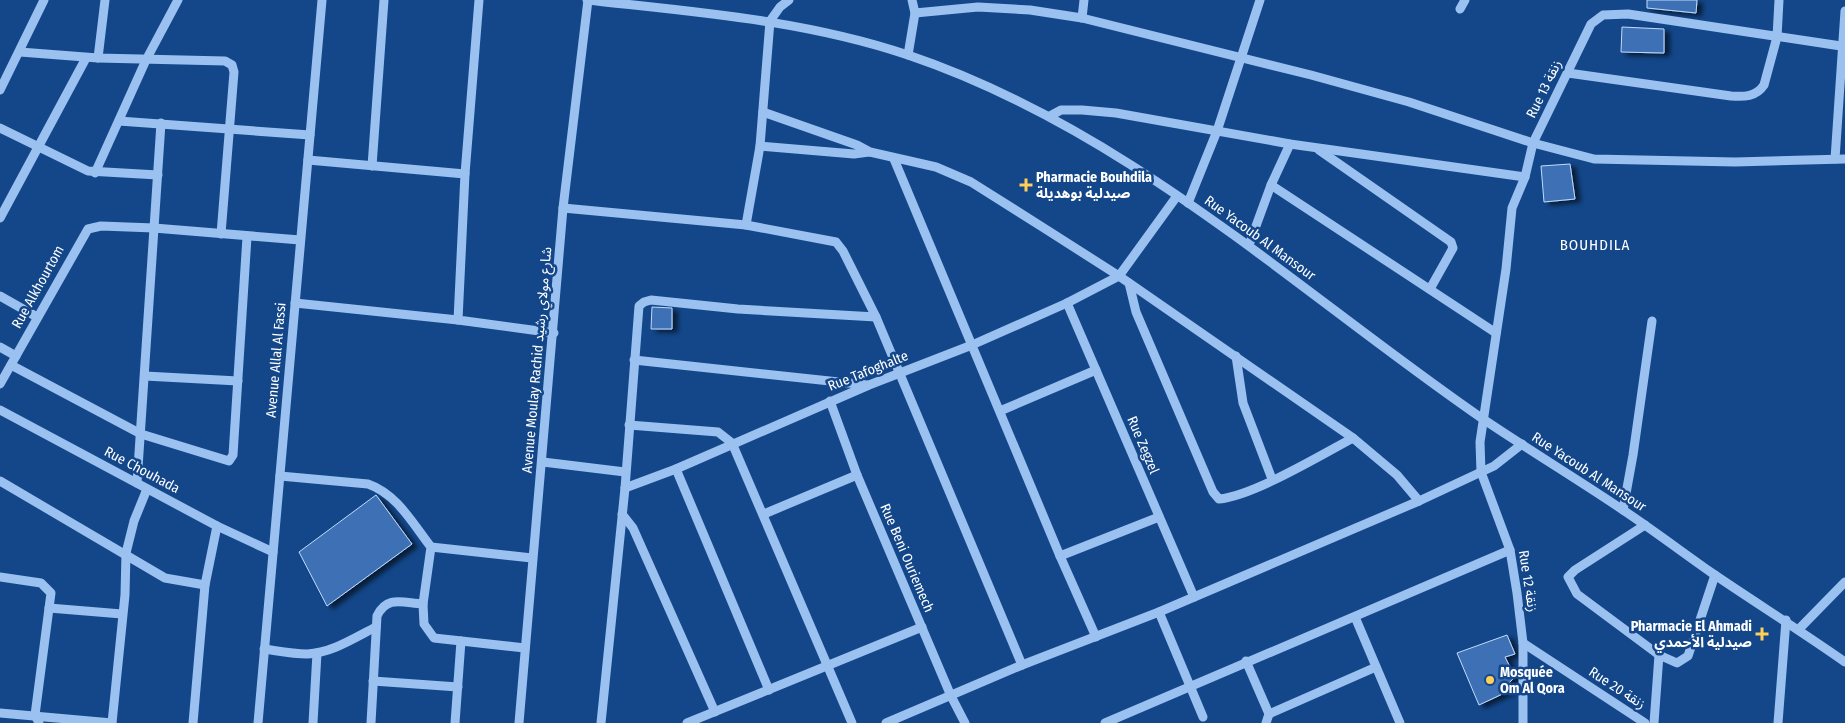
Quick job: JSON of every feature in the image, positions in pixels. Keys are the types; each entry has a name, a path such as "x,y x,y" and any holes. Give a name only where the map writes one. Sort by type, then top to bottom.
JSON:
{"street":[{"path":"0,90 44,0"},
{"path":"98,58 105,0"},
{"path":"95,172 146,60 178,0"},
{"name":"Avenue Allal Al Fassi","path":"258,723 322,0"},
{"path":"372,166 384,0"},
{"path":"458,320 465,174 479,0"},
{"name":"Rue Yacoub Al Mansour","path":"588,0 770,21 826,32 908,55 964,77 1050,116 1099,143 1188,203 1249,245 1482,418 1623,510 1715,575 1786,620 1845,662"},
{"name":"Avenue Moulay Rachid شارع مولاي رشيد","path":"519,723 532,558 543,462 563,208 588,0"},
{"path":"746,225 760,146 770,21 780,7 789,0"},
{"path":"908,55 915,13 912,0"},
{"path":"1082,18 1084,0"},
{"path":"1188,203 1217,132 1260,0"},
{"path":"1460,9 1465,0"},
{"path":"1568,73 1746,97 1760,91 1764,85 1777,37 1779,0"},
{"path":"915,13 978,7 1030,10 1082,18 1409,102 1570,154 1613,160 1735,162 1845,159"},
{"path":"1835,159 1843,84 1845,11"},
{"name":"Rue 13 زنقة","path":"1482,418 1496,333 1512,208 1525,176 1533,143 1591,24 1602,15 1628,14 1777,37 1843,40"},
{"path":"20,52 86,58 225,61 232,65 234,72 222,234"},
{"path":"0,218 86,58"},
{"path":"1050,116 1061,110 1116,113 1290,144 1525,176"},
{"path":"763,112 857,145 870,152 894,159 936,167 971,182 1119,276 1353,438 1397,474 1419,501"},
{"path":"118,121 310,135"},
{"path":"137,483 162,123"},
{"path":"0,128 37,148 95,172 158,175"},
{"path":"1249,245 1270,185 1290,144"},
{"path":"760,146 854,154 870,152"},
{"path":"1316,148 1451,242 1453,248 1430,289"},
{"path":"894,159 1060,556 1096,636"},
{"path":"308,160 465,174"},
{"path":"1270,185 1496,333"},
{"path":"1119,276 1177,196"},
{"path":"563,208 746,225 836,242 843,251 876,317 1022,665"},
{"name":"Rue Alkhourtom","path":"0,384 88,230 101,226 154,228"},
{"path":"154,228 300,240"},
{"path":"11,365 141,434 229,461 233,455 247,236"},
{"name":"Rue Tafoghalte","path":"624,488 676,469 830,401 972,344 1067,303 1119,276"},
{"path":"1129,283 1136,312 1213,492 1219,499 1229,498 1272,479 1353,438"},
{"path":"0,296 37,317"},
{"path":"601,723 622,514 639,306 651,300 738,309 876,317"},
{"path":"295,303 458,320 554,333"},
{"name":"Rue Zegzel","path":"1067,303 1194,596"},
{"path":"1623,510 1633,455 1652,321"},
{"path":"0,347 16,356"},
{"path":"1236,356 1243,403 1272,479"},
{"path":"634,360 869,385"},
{"path":"1000,411 1096,370"},
{"path":"145,376 238,381"},
{"name":"Rue Beni Ouriemech","path":"830,401 857,475 951,696 965,723"},
{"name":"Rue Chouhada","path":"0,410 217,526 273,552"},
{"name":"Rue 12 زنقة","path":"1482,418 1479,453 1481,472 1510,550 1523,643 1523,723"},
{"path":"629,425 718,432 732,443 852,723"},
{"path":"886,723 1022,665 1159,612 1419,501 1504,460 1522,444"},
{"path":"543,462 625,472"},
{"path":"676,469 769,690"},
{"path":"764,514 857,475"},
{"path":"280,476 368,484 380,488 390,495 430,547 423,604 424,624 430,635 434,638 462,642 525,648"},
{"path":"0,481 126,553 165,578 205,585"},
{"path":"0,713 37,719 112,723 126,553 131,529 147,488"},
{"path":"622,514 633,528 715,712"},
{"path":"1060,556 1159,517"},
{"path":"193,723 205,585 217,526"},
{"path":"1645,526 1568,577 1577,594 1659,655 1677,664 1688,656 1715,575"},
{"path":"430,547 532,558"},
{"path":"1105,723 1120,720 1246,661 1510,550"},
{"path":"0,577 45,585 51,593 37,719"},
{"path":"1799,629 1845,582"},
{"path":"371,723 377,616 384,604 390,602 423,604"},
{"path":"49,608 122,614"},
{"path":"1159,612 1203,717"},
{"path":"1354,616 1400,723"},
{"path":"1778,723 1786,620"},
{"path":"264,649 307,654 318,652 332,649 376,627"},
{"path":"687,723 922,627"},
{"path":"455,723 462,642"},
{"name":"Rue 20 زنقة","path":"1523,643 1645,723"},
{"path":"314,723 318,652"},
{"path":"1654,723 1659,655"},
{"path":"1246,661 1267,719 1376,667"},
{"path":"373,681 458,686"}],"building":[{"path":"1647,0 1697,0 1696,13 1647,8"},
{"path":"1622,27 1664,29 1664,53 1621,52"},
{"path":"1570,164 1575,199 1544,202 1541,166"},
{"path":"652,307 672,308 672,329 651,329"},
{"path":"376,495 412,544 327,606 299,552"},
{"name":"Mosquée Om Al Qora","path":"1507,635 1515,654 1505,657 1515,677 1509,683 1511,690 1479,705 1457,653"}],"place":[{"name":"Pharmacie Bouhdila صيدلية بوهديلة","path":"1026,185"},
{"name":"Pharmacie El Ahmadi صيدلية الأحمدي","path":"1762,634"},
{"name":"Mosquée Om Al Qora","path":"1490,680"}],"district":[{"name":"BOUHDILA","path":"1595,245"}]}
